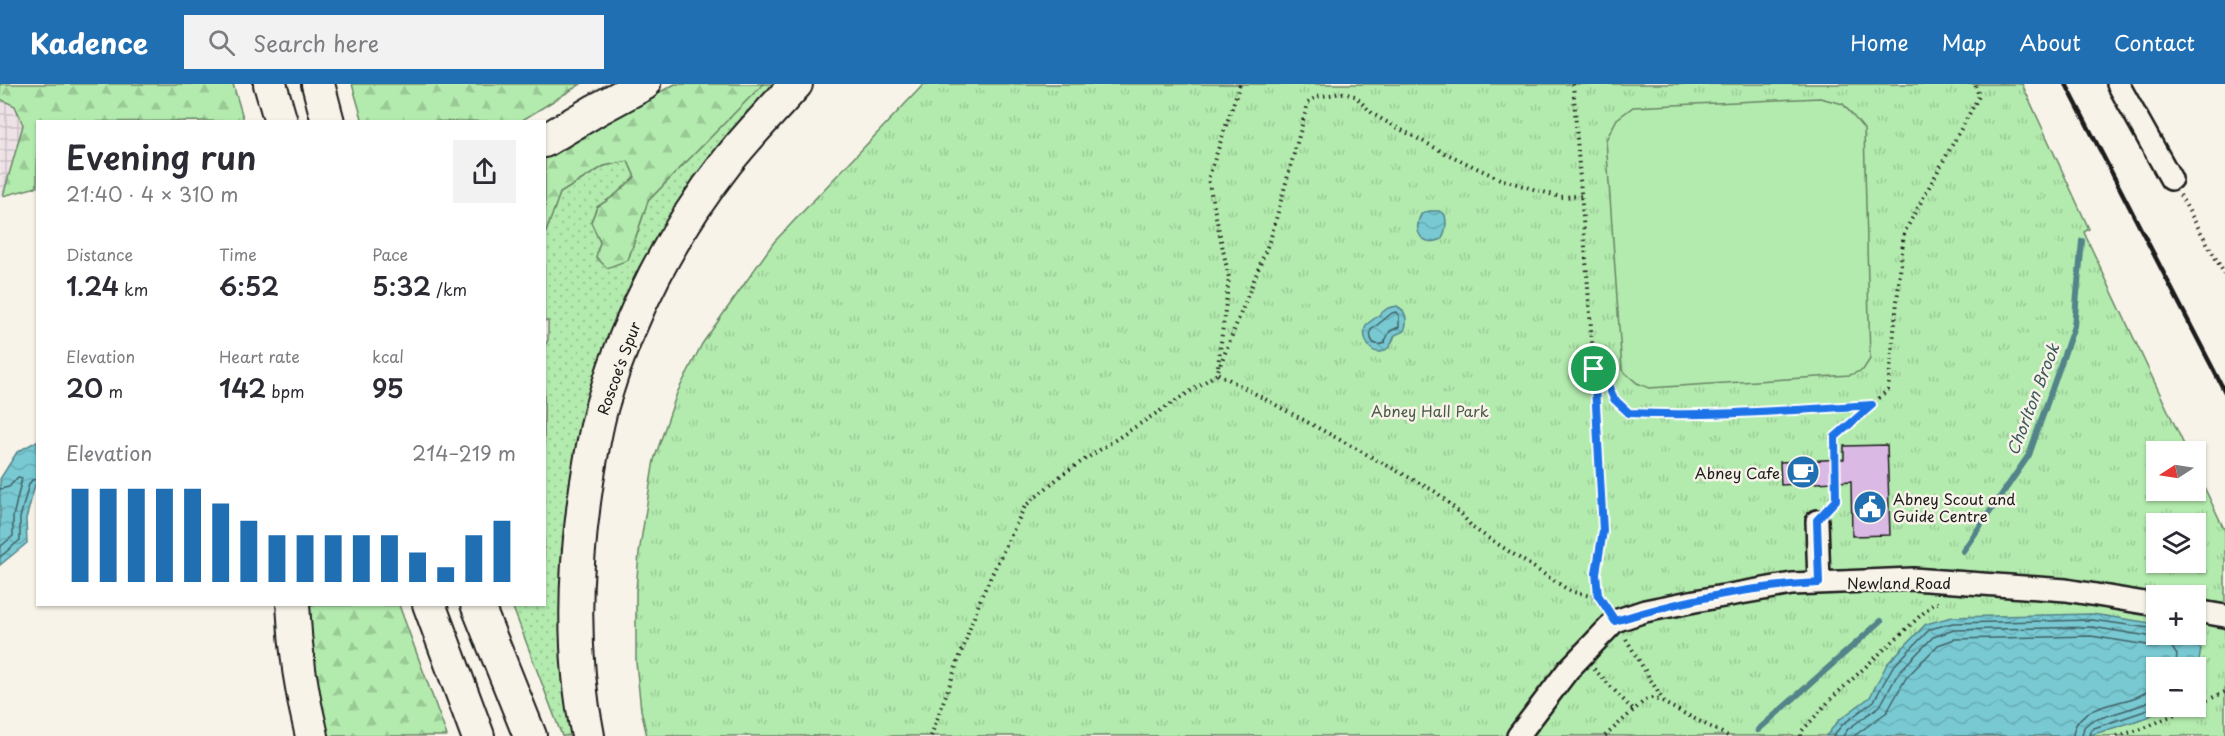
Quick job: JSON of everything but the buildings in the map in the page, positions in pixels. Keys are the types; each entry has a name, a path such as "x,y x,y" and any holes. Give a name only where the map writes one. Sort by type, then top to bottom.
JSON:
{"highway":[{"path":"270,84 279,120"},
{"path":"318,84 327,120"},
{"path":"546,140 644,84"},
{"name":"Roscoe's Spur","path":"588,736 576,647 577,582 580,529 590,463 604,399 625,342 651,284 688,218 727,162 796,84"},
{"path":"293,606 303,700 312,736"},
{"path":"430,606 478,736"},
{"path":"478,606 530,736"}],"street":[{"path":"2118,84 2171,179"},
{"path":"1817,520 1819,583"},
{"name":"Newland Road","path":"1518,736 1582,655 1615,621 1645,611 1792,584 1926,579 2066,590 2146,603"},
{"path":"2206,613 2225,616"}],"path":[{"path":"1217,374 1229,278 1208,179 1240,84"},
{"path":"1573,84 1594,369 1603,531 1596,573 1598,595 1664,702"},
{"path":"1817,520 1836,500 1835,437 1888,390 1904,233 1978,96 1975,84"},
{"path":"931,736 982,595 1025,506 1064,473 1217,374 1271,237 1308,103 1316,97 1343,93 1355,96 1372,114 1500,179 1560,197 1581,196"},
{"path":"2171,179 2225,275"},
{"path":"1594,369 1601,368 1614,399 1629,413 1660,415 1742,413 1872,405"},
{"path":"1217,374 1436,492 1462,514 1473,528 1570,591 1590,596 1598,595"},
{"path":"1801,736 1801,732 1832,699 1934,603"},
{"path":"1582,655 1634,711"},
{"path":"2206,701 2225,692"},
{"path":"1605,736 1645,700 1652,698 1728,736"},
{"path":"2118,736 2170,717"}],"shaded area":[{"path":"0,84 36,120 36,187 0,197"}],"green space":[{"path":"0,84 233,84 244,120 36,120 36,187 3,196 23,125 15,106 0,99"},
{"path":"352,84 581,84 523,120 362,120"},
{"path":"675,84 763,84 648,201 628,260 607,268 596,257 600,242 591,222 597,207 614,196 635,177 628,161 604,166 560,193 546,232 546,158 578,136"},
{"path":"762,84 777,84 601,371 574,736 562,736 512,606 546,606 546,344 548,321 546,321 546,230 560,193 604,166 628,161 635,177 614,196 597,207 591,222 600,242 628,260 648,201"},
{"name":"Abney Hall Park","path":"924,84 2022,84 2089,229 2084,232 2087,239 2182,441 2146,441 2146,501 2206,501 2206,491 2225,531 2225,736 647,736 641,710 636,662 636,591 639,553 654,460 677,393 702,344 774,242"},
{"path":"1820,98 1843,104 1864,129 1870,359 1863,370 1850,375 1649,388 1637,383 1622,370 1606,140 1617,119 1633,107"},
{"path":"306,606 399,606 447,736 324,736 313,686"}],"water":[{"path":"1439,211 1445,215 1446,227 1442,239 1429,241 1420,236 1418,232 1422,213"},
{"path":"1397,306 1406,317 1404,331 1395,335 1388,348 1377,352 1366,342 1366,325 1388,308"},
{"path":"36,442 36,484 26,519 27,543 0,565 0,479 17,452"},
{"path":"2092,614 2146,622 2146,645 2198,645 2201,649 2200,657 2146,657 2146,717 2148,717 2088,736 1826,736 1839,720 1870,697 1887,664 1926,624 1952,617"}],"waterway":[{"name":"Chorlton Brook","path":"1963,551 2029,455 2074,326 2082,241"},
{"name":"Chorlton Brook","path":"1758,730 1881,621"}],"railway":[{"path":"2066,84 2225,392"}],"place":[{"name":"Abney Cafe","path":"1803,472"},
{"name":"Abney Scout and Guide Centre","path":"1870,507"}],"route":[{"path":"1601,368 1614,399 1629,413 1660,415 1742,413 1872,405 1835,437 1836,500 1817,520 1819,583 1792,584 1754,590 1645,611 1615,621 1598,595 1596,573 1603,531 1594,369 1601,368"}]}
